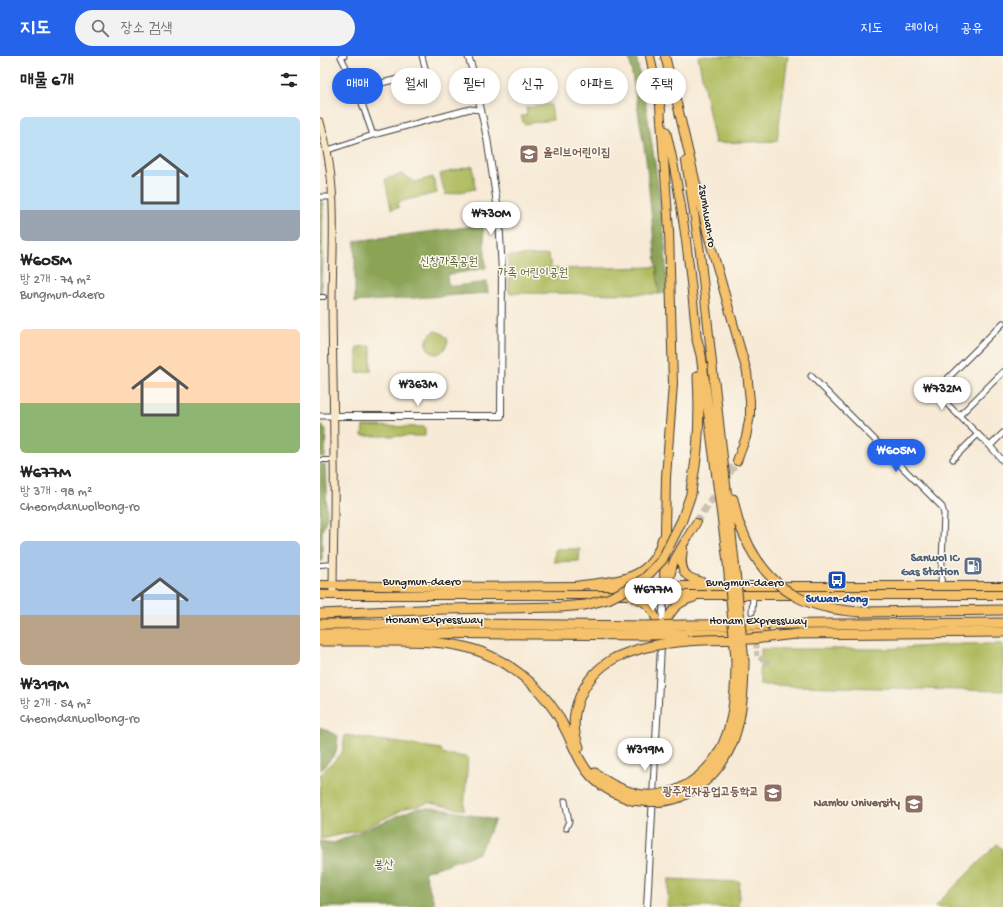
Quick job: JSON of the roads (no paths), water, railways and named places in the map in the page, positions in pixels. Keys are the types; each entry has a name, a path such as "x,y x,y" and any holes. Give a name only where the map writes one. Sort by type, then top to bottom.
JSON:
{"highway":[{"path":"697,340 701,355 731,562"},
{"path":"320,614 585,605 608,600 645,578 662,560 682,520 691,494 697,456 700,416 697,340"},
{"path":"714,381 734,508 749,546 762,567 778,584 789,592 816,606 831,609 862,612 1003,610"},
{"path":"320,641 406,641 440,643 468,648 489,655 523,676 547,700 567,733 580,760 595,781 615,794 632,796 658,795 673,792 685,787 710,766 725,742 734,711 736,687 731,562 714,381"},
{"name":"Honam Expressway","path":"320,624 466,624 646,630"},
{"name":"Honam Expressway","path":"320,634 1003,624"},
{"name":"Honam Expressway","path":"683,629 799,634 1003,632"},
{"path":"632,796 600,777 592,770 582,755 578,745 574,721 576,708 580,696 594,674 616,658 639,649 663,643 751,639 799,634"}],"main road":[{"name":"2sunhwan-ro","path":"650,56 675,168 689,266 697,340"},
{"name":"2sunhwan-ro","path":"665,56 668,68"},
{"name":"2sunhwan-ro","path":"677,104 700,252 714,381"},
{"path":"677,104 708,235 746,372 750,401 750,415 746,437 737,461"},
{"path":"660,106 669,230 673,384 666,477 664,587"},
{"path":"320,122 328,150 332,172 333,198 333,595"},
{"path":"664,587 669,581 671,569 680,550 696,523"},
{"path":"574,586 623,580 643,571 650,565 659,549 665,524"},
{"path":"683,545 681,558 685,574 703,581 708,587"},
{"name":"Bungmun-daero","path":"320,585 446,587 1003,586"},
{"name":"Bungmun-daero","path":"320,595 1003,595"},
{"path":"624,596 639,599 650,606 658,624 661,639"},
{"path":"661,639 668,618 674,608 683,601 704,596"}],"street":[{"path":"342,56 347,68"},
{"path":"383,83 426,72 422,56"},
{"path":"320,416 501,416 502,272 499,217 487,138 468,56"},
{"path":"362,104 373,135"},
{"path":"328,150 373,135 470,109 481,110"},
{"path":"320,197 333,198"},
{"path":"1003,322 944,382 942,397 946,403 990,446 1003,461"},
{"path":"959,416 1003,372"},
{"path":"812,376 942,507 944,514 941,585"},
{"path":"953,458 978,434"},
{"path":"990,446 1003,434"},
{"path":"320,460 334,460"},
{"path":"320,565 333,564"},
{"path":"647,907 664,587"},
{"path":"752,612 753,596"},
{"path":"566,801 570,821 566,828"}],"tunnel":[{"path":"696,523 737,461"},
{"path":"752,612 754,627"},
{"path":"755,636 757,656 769,664"}],"place":[{"name":"올리브어린이집","path":"529,154"},
{"name":"Sanwol IC Gas Station","path":"973,566"},
{"name":"Suwan-dong","path":"837,580"},
{"name":"광주전자공업고등학교","path":"773,793"},
{"name":"Nambu University","path":"914,804"}],"park label":[{"name":"신창가족공원","path":"449,263"},
{"name":"가족 어린이공원","path":"533,274"},
{"name":"봉산","path":"384,866"}]}
